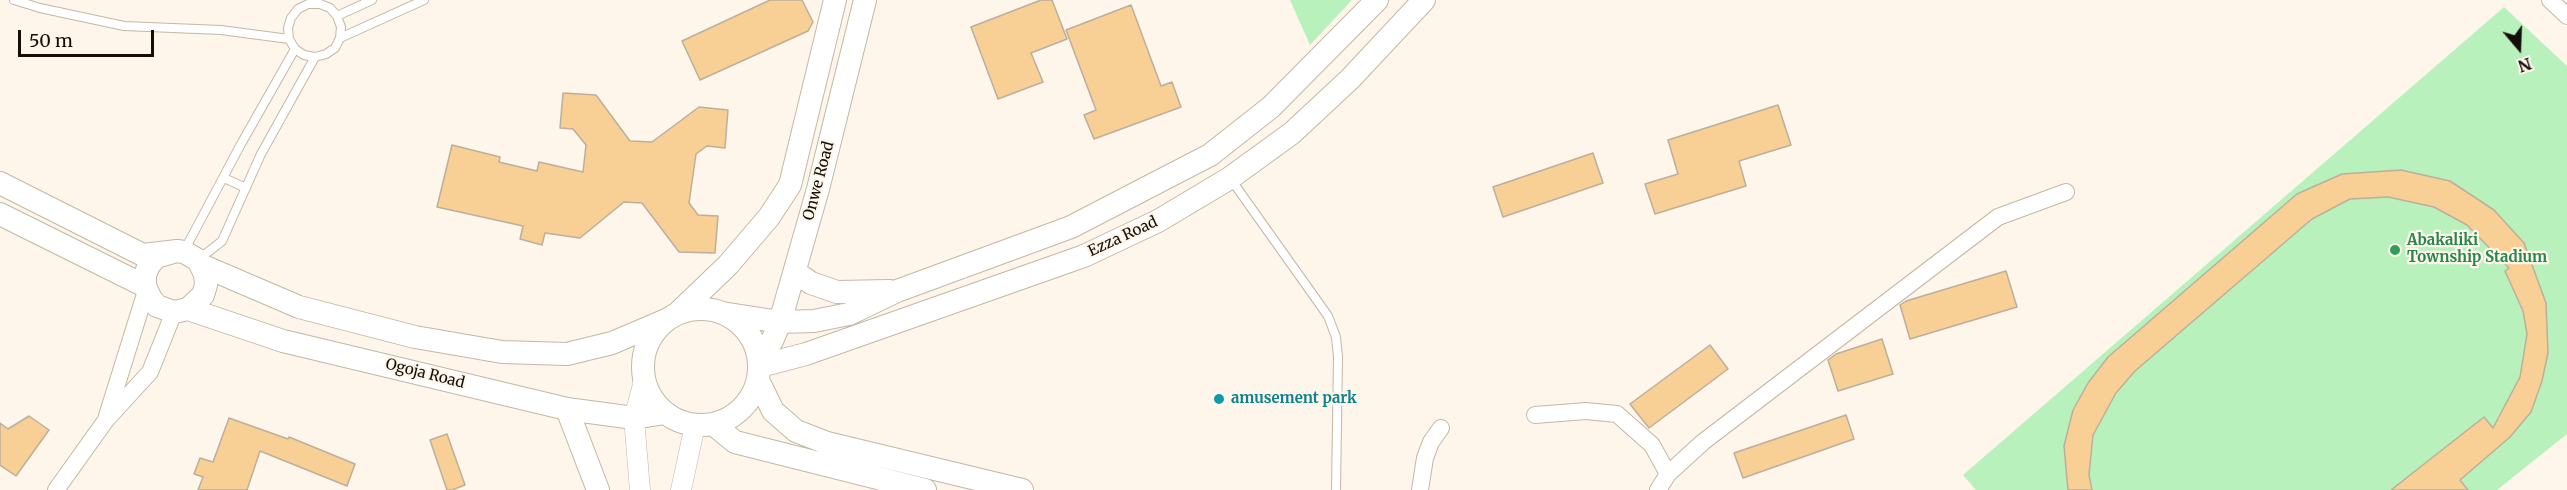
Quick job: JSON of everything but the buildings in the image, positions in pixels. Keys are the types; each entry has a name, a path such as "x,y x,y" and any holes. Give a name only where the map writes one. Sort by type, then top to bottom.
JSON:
{"main road":[{"name":"Onwe Road","path":"672,317 728,266 769,218 790,185 835,0"},
{"name":"Onwe Road","path":"759,367 780,322 795,272 865,0"},
{"path":"0,183 143,255 190,257 298,307 415,337 502,352 567,354 612,343 690,309 704,309 780,322 814,321 849,314 897,291 1071,227 1210,154 1271,107 1377,0"},
{"name":"Ezza Road","path":"759,367 806,354 1084,256 1158,221 1230,178 1292,133 1350,79 1424,0"},
{"path":"1325,55 1350,79"},
{"path":"0,214 146,289"},
{"path":"156,257 190,257 206,285 197,303 181,310 157,306 146,289 145,275 149,265 156,257"},
{"path":"795,272 811,283 837,292 897,291"},
{"name":"Ogoja Road","path":"181,310 283,341 567,409 634,418 665,413"},
{"path":"722,313 739,322 752,337 773,411 796,430 827,443 1022,490"},
{"path":"672,317 656,329 646,347 642,368 644,381 652,399 665,413 679,421 704,424 728,418 742,409 752,396 759,367"},
{"path":"567,409 598,490"},
{"path":"704,424 735,442 925,490"}],"street":[{"path":"2550,0 2567,16"},
{"path":"1658,490 1668,474 1703,442 1998,217 2066,192"},
{"path":"106,420 146,289"},
{"path":"56,490 106,420 150,372 181,310"},
{"path":"640,490 634,418 644,381"},
{"path":"1535,415 1586,411 1617,414 1652,446 1668,474"},
{"path":"681,490 704,424"},
{"path":"1420,490 1425,458 1431,442 1441,428"}],"lane":[{"path":"14,0 40,8 124,26 221,30 289,39"},
{"path":"338,16 372,0"},
{"path":"340,38 424,0"},
{"path":"309,2 332,4 341,27 340,38 335,48 315,57 304,55 295,49 289,39 288,28 291,18 298,9 309,2"},
{"path":"190,257 224,178 295,49"},
{"path":"190,257 222,241 261,154 315,57"},
{"path":"224,178 246,188"},
{"path":"1230,178 1328,316 1336,337 1338,369 1336,490"}],"green space":[{"path":"1290,0 1352,0 1310,45"},
{"name":"Abakaliki Township Stadium","path":"2504,7 2567,66 2567,434 2497,490 1976,490 1963,475"}],"place":[{"name":"Abakaliki Township Stadium","path":"2395,250"},
{"name":"amusement park","path":"1219,399"}]}
